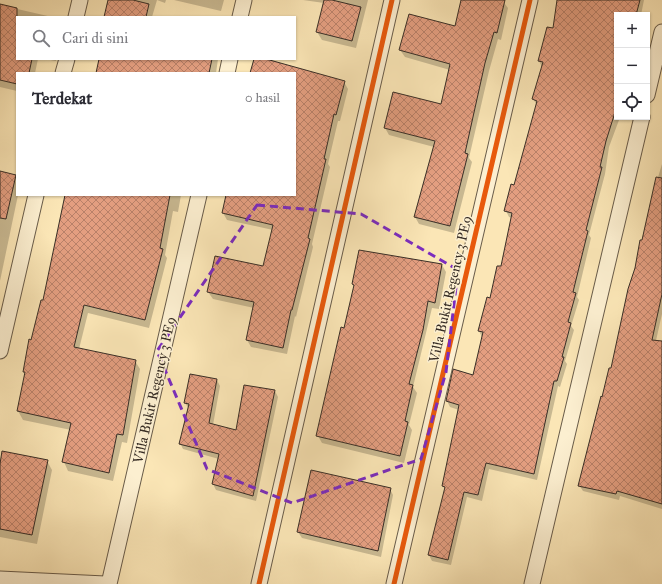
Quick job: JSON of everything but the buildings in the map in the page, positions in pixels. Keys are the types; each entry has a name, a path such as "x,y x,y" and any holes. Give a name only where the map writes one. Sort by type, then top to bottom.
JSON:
{"street":[{"path":"76,16 80,0"},
{"path":"240,16 244,0"},
{"path":"259,584 392,0"},
{"name":"Villa Bukit Regency 3 PE9","path":"394,584 530,0"},
{"path":"650,84 662,32"},
{"path":"63,72 67,60"},
{"path":"227,72 230,60"},
{"path":"532,584 641,120"},
{"path":"0,351 36,196"},
{"name":"Villa Bukit Regency 3 PE9","path":"109,584 199,196"},
{"path":"0,579 105,584"}],"highlighted area":[{"path":"257,205 361,214 458,270 446,372 421,459 292,503 207,469 157,351"}],"cycle path":[{"path":"259,584 392,0"},
{"path":"394,584 530,0"}]}
